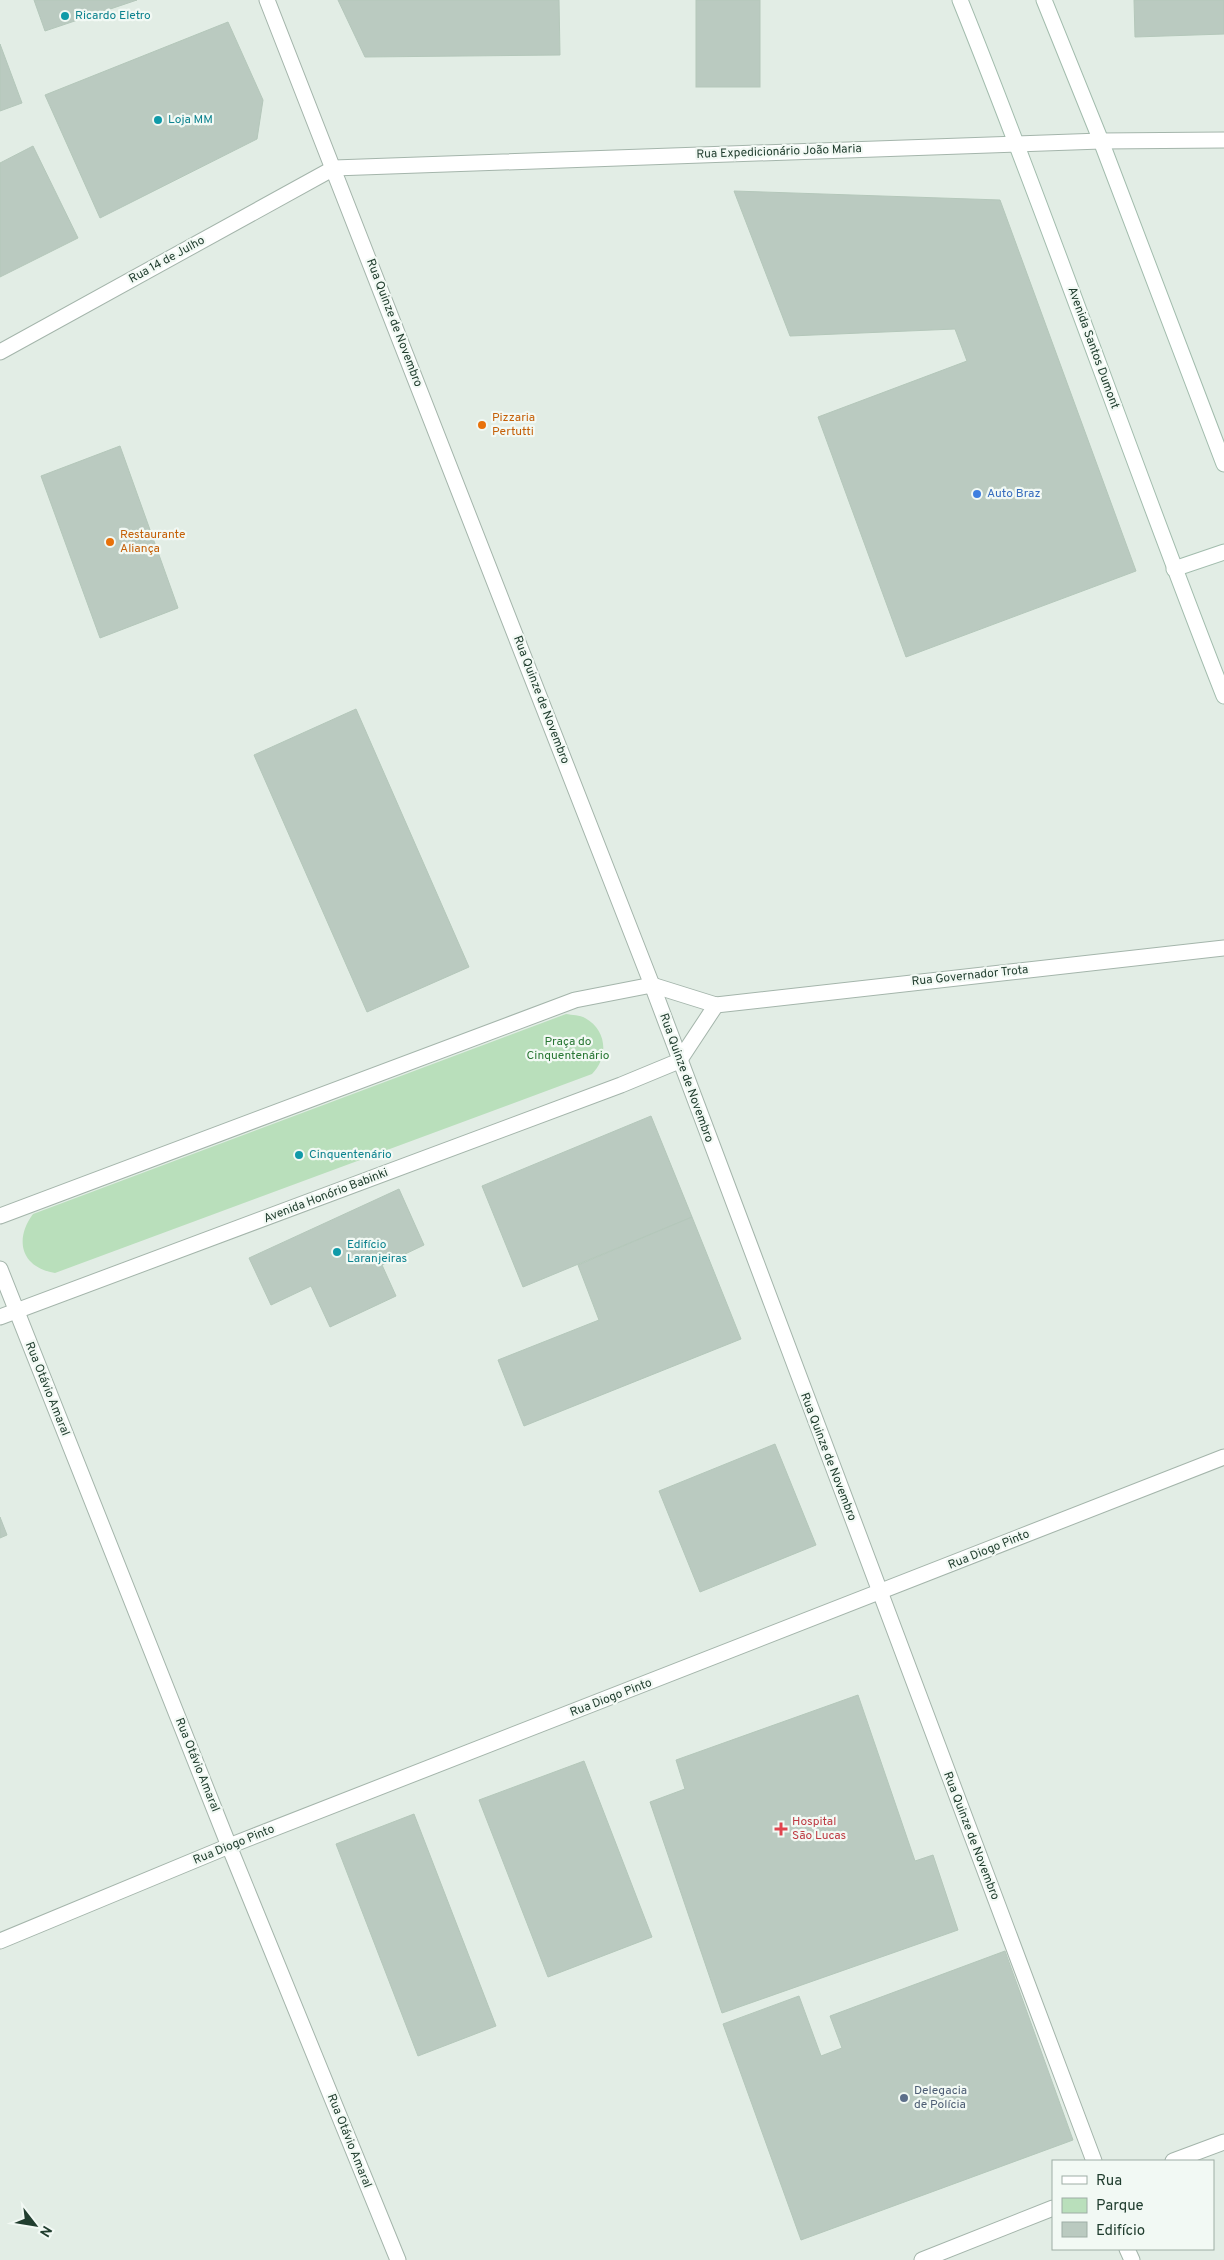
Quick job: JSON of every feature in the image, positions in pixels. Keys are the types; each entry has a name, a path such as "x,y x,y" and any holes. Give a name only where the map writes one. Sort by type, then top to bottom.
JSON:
{"street":[{"name":"Rua Quinze de Novembro","path":"266,0 334,168 652,985 1094,2160"},
{"name":"Avenida Santos Dumont","path":"960,0 1018,144 1174,569 1224,696"},
{"path":"1044,0 1101,140 1224,464"},
{"name":"Rua Expedicionário João Maria","path":"334,168 1101,140 1224,140"},
{"name":"Rua 14 de Julho","path":"0,352 334,168"},
{"path":"1174,569 1224,552"},
{"name":"Rua Governador Trota","path":"652,985 716,1005 1224,948"},
{"path":"0,1216 575,1000 652,985"},
{"path":"679,1061 716,1005"},
{"name":"Avenida Honório Babinki","path":"0,1318 612,1089 679,1061"},
{"name":"Rua Otávio Amaral","path":"0,1269 229,1846 398,2260"},
{"name":"Rua Diogo Pinto","path":"0,1941 229,1846 1224,1457"},
{"path":"1176,2160 1224,2142"},
{"path":"922,2260 1052,2208"}],"green space":[{"name":"Praça do Cinquentenário","path":"566,1014 585,1018 598,1029 603,1044 603,1052 601,1060 592,1074 55,1273 35,1265 28,1259 24,1251 24,1233 33,1214"}],"building":[{"name":"Ricardo Eletro","path":"34,0 137,0 45,31"},
{"path":"338,0 559,0 560,55 365,57"},
{"path":"696,0 760,0 760,87 696,87"},
{"path":"1134,0 1224,0 1224,34 1135,37"},
{"name":"Loja MM","path":"228,22 263,100 257,139 100,218 45,95"},
{"path":"0,44 22,103 0,111"},
{"path":"33,146 78,238 0,277 0,163"},
{"name":"Auto Braz","path":"734,191 1000,200 1136,571 906,657 818,417 967,361 955,329 790,336"},
{"name":"Restaurante Aliança","path":"120,446 178,608 100,638 41,476"},
{"path":"356,709 469,967 367,1012 254,755"},
{"path":"651,1116 692,1217 523,1287 482,1186"},
{"name":"Edifício Laranjeiras","path":"399,1189 424,1245 382,1265 396,1296 330,1327 311,1286 271,1305 249,1258"},
{"path":"692,1217 741,1339 524,1426 498,1360 599,1320 578,1265"},
{"path":"775,1444 816,1545 700,1592 659,1491"},
{"path":"0,1517 7,1535 0,1538"},
{"name":"Hospital São Lucas","path":"858,1695 915,1861 933,1855 958,1930 722,2013 650,1802 685,1789 676,1760"},
{"path":"584,1761 652,1937 548,1977 479,1800"},
{"path":"414,1814 496,2026 418,2056 336,1844"},
{"name":"Delegacia de Polícia","path":"1005,1951 1073,2140 801,2240 723,2024 799,1996 821,2056 842,2048 830,2016"}],"place":[{"name":"Ricardo Eletro","path":"65,16"},
{"name":"Loja MM","path":"158,120"},
{"name":"Pizzaria Pertutti","path":"482,425"},
{"name":"Auto Braz","path":"977,494"},
{"name":"Restaurante Aliança","path":"110,542"},
{"name":"Cinquentenário","path":"299,1155"},
{"name":"Edifício Laranjeiras","path":"337,1252"},
{"name":"Hospital São Lucas","path":"781,1829"},
{"name":"Delegacia de Polícia","path":"904,2098"}]}
